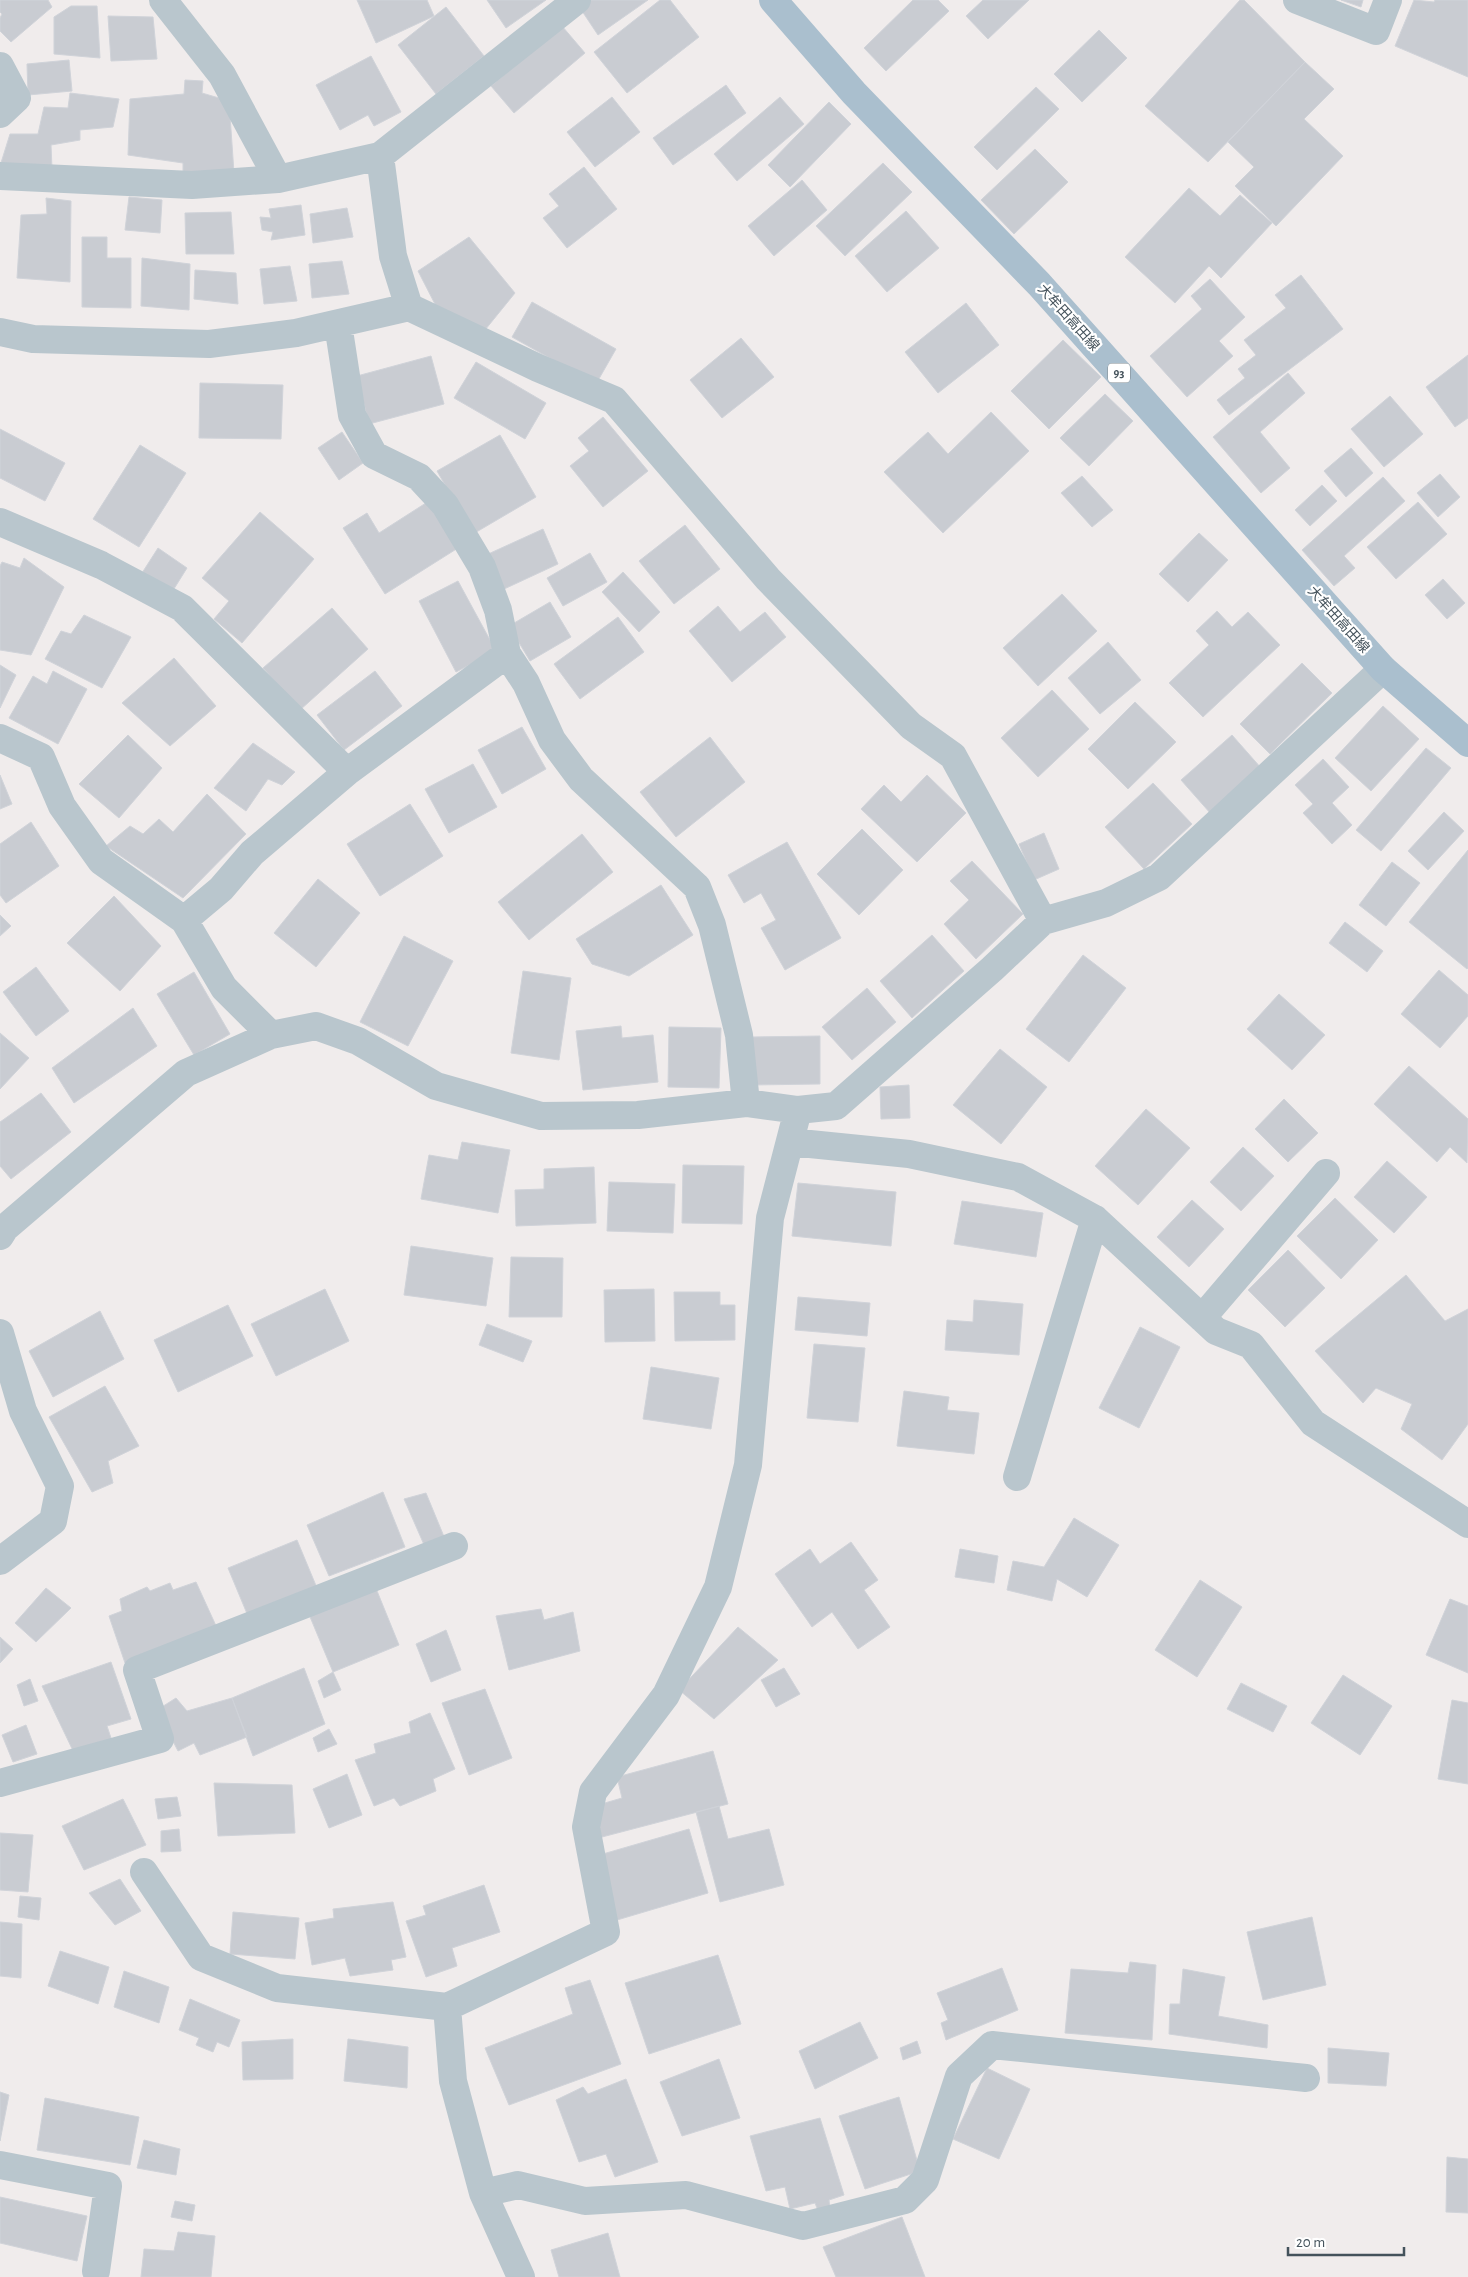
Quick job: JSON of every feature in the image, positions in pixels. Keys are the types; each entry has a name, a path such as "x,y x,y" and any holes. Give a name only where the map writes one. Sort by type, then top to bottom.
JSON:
{"main road":[{"name":"大牟田高田線","path":"773,0 854,92 1059,306 1384,669 1468,744"}],"street":[{"path":"163,0 222,75 278,179"},
{"path":"0,176 192,184 278,179 380,156 577,0"},
{"path":"1297,0 1376,30 1388,0"},
{"path":"0,66 17,98 0,114"},
{"path":"380,156 393,256 409,307"},
{"path":"0,332 34,339 209,344 296,333 409,307 538,368 614,400 768,579 911,726 954,756 1043,921"},
{"path":"338,324 352,415 374,455 419,477 445,505 482,567 498,610 507,654 526,683 552,740 581,779 697,887 712,924 739,1035 746,1103"},
{"path":"0,522 101,565 182,608 347,772"},
{"path":"184,920 221,890 252,853 347,772 507,654"},
{"path":"0,1236 5,1228 186,1073 271,1035 316,1026 358,1041 436,1086 540,1116 638,1115 746,1103 798,1110 836,1106 992,969 1043,921 1106,903 1159,877 1384,669"},
{"path":"0,738 41,757 62,806 101,861 184,920 224,988 271,1035"},
{"path":"144,1872 201,1957 277,1988 447,2007 606,1932 586,1827 593,1792 666,1695 718,1587 748,1465 770,1218 798,1110"},
{"path":"790,1142 909,1154 1018,1177 1094,1219 1216,1331 1251,1345 1313,1423 1468,1524"},
{"path":"1202,1318 1326,1174"},
{"path":"1017,1477 1094,1219"},
{"path":"0,1333 23,1411 60,1486 53,1521 0,1561"},
{"path":"0,1783 160,1739 137,1670 454,1546"},
{"path":"447,2007 453,2081 483,2193 521,2277"},
{"path":"483,2193 518,2185 585,2201 686,2195 803,2226 905,2200 926,2180 959,2076 992,2044 1306,2078"},
{"path":"0,2164 108,2186 96,2271"}],"building":[{"path":"0,0 48,0 52,7 11,42 0,31 0,18 2,14 0,12"},
{"path":"357,0 427,0 434,16 376,43"},
{"path":"487,0 546,0 506,28"},
{"path":"591,0 648,0 598,35 580,8"},
{"path":"660,0 670,0 699,37 627,93 594,52"},
{"path":"913,0 938,0 949,11 886,71 864,48"},
{"path":"983,0 1029,0 988,39 966,16"},
{"path":"1240,0 1244,0 1305,62 1208,162 1145,106"},
{"path":"1341,0 1363,0 1361,7"},
{"path":"1414,0 1434,2 1435,0 1468,0 1468,77 1395,46"},
{"path":"71,6 97,6 100,58 54,54 54,17"},
{"path":"446,7 484,56 436,94 398,45"},
{"path":"108,16 153,17 157,59 111,61"},
{"path":"562,26 585,53 514,113 491,86"},
{"path":"1099,30 1127,58 1082,102 1054,74"},
{"path":"371,56 401,112 374,126 368,115 340,130 316,85"},
{"path":"69,60 72,91 28,95 27,64"},
{"path":"1305,62 1334,89 1304,119 1343,156 1276,226 1235,186 1254,167 1228,142"},
{"path":"185,80 203,81 202,93 229,101 234,173 183,173 183,163 128,155 130,99 184,94"},
{"path":"726,85 746,113 673,165 653,138"},
{"path":"1036,87 1059,109 997,170 974,147"},
{"path":"70,93 119,99 113,127 80,130 80,140 51,145 52,169 0,166 10,134 38,134 44,107 68,108"},
{"path":"612,97 640,132 595,167 567,132"},
{"path":"780,97 804,124 737,181 714,154"},
{"path":"829,102 851,124 790,187 768,165"},
{"path":"1035,149 1068,182 1014,234 981,200"},
{"path":"883,163 912,192 845,256 816,226"},
{"path":"584,167 617,209 567,248 543,218 559,206 549,194"},
{"path":"802,180 827,210 774,256 748,226"},
{"path":"1189,188 1220,216 1240,195 1272,223 1221,278 1209,266 1175,303 1125,257"},
{"path":"129,197 162,200 160,233 125,230"},
{"path":"46,198 71,201 70,282 17,278 21,215 47,214"},
{"path":"301,205 305,235 271,240 273,232 262,230 260,217 271,218 269,209"},
{"path":"347,208 353,237 313,243 310,214"},
{"path":"906,211 939,248 887,292 855,256"},
{"path":"231,212 234,254 186,254 185,213"},
{"path":"82,237 107,237 107,258 131,258 131,308 82,307"},
{"path":"469,237 515,293 485,330 437,308 418,271"},
{"path":"142,258 190,264 189,310 141,306"},
{"path":"342,261 349,294 312,298 309,264"},
{"path":"290,266 297,301 264,304 260,269"},
{"path":"195,270 236,273 238,304 194,299"},
{"path":"1301,275 1343,329 1229,415 1217,400 1245,378 1238,369 1256,355 1244,340 1286,308 1275,295"},
{"path":"1210,279 1245,317 1219,341 1233,356 1187,397 1150,356 1202,309 1191,296"},
{"path":"532,302 616,349 596,384 512,337"},
{"path":"966,303 999,345 938,393 905,352"},
{"path":"741,338 774,377 722,418 690,380"},
{"path":"1063,340 1101,377 1049,429 1011,391"},
{"path":"1468,355 1468,418 1455,427 1426,387"},
{"path":"431,356 444,404 369,424 357,376"},
{"path":"476,362 546,403 525,439 454,398"},
{"path":"1288,373 1305,393 1260,432 1290,468 1261,493 1213,437"},
{"path":"200,383 283,385 281,439 199,438"},
{"path":"1105,394 1133,421 1089,466 1060,438"},
{"path":"1390,396 1423,434 1384,467 1351,429"},
{"path":"991,412 1029,451 943,533 884,472 928,432 948,454"},
{"path":"603,417 648,471 603,507 570,466 589,451 578,438"},
{"path":"0,429 65,463 45,501 0,478"},
{"path":"342,432 363,463 339,480 318,448"},
{"path":"500,435 536,497 473,534 437,471"},
{"path":"140,445 186,473 139,547 93,519"},
{"path":"1351,448 1373,473 1346,497 1324,471"},
{"path":"1440,474 1460,497 1438,517 1417,493"},
{"path":"1082,476 1113,510 1092,527 1061,493"},
{"path":"1383,477 1405,501 1344,556 1355,568 1334,586 1302,550"},
{"path":"1322,485 1337,501 1310,526 1295,510"},
{"path":"429,501 458,548 385,594 343,528 367,513 379,533"},
{"path":"1418,502 1447,534 1396,579 1367,547"},
{"path":"260,512 314,559 242,643 214,619 229,601 202,578"},
{"path":"685,525 720,569 674,604 639,561"},
{"path":"543,529 558,564 502,590 486,555"},
{"path":"1199,533 1228,560 1188,602 1159,574"},
{"path":"158,548 187,568 172,592 142,573"},
{"path":"590,553 607,582 563,606 547,578"},
{"path":"24,558 64,587 31,655 0,650 0,566 2,562 20,568"},
{"path":"623,572 660,612 639,632 602,592"},
{"path":"1443,579 1465,603 1447,619 1425,595"},
{"path":"458,581 496,651 456,672 419,601"},
{"path":"1062,594 1097,631 1038,686 1003,648"},
{"path":"550,602 571,637 530,661 509,626"},
{"path":"718,606 740,632 765,612 786,637 732,682 689,631"},
{"path":"332,608 368,649 300,710 263,668"},
{"path":"1217,611 1232,627 1248,612 1280,645 1203,717 1169,683 1209,645 1196,631"},
{"path":"84,615 131,637 102,688 45,659 61,631 71,634"},
{"path":"618,617 644,652 580,699 554,664"},
{"path":"1108,642 1141,680 1100,714 1068,678"},
{"path":"174,658 216,706 170,746 122,703"},
{"path":"1302,663 1332,693 1270,754 1240,724"},
{"path":"0,665 16,675 0,708"},
{"path":"53,671 87,689 58,744 9,718 33,676 47,684"},
{"path":"375,671 402,706 344,750 317,715"},
{"path":"1052,690 1089,729 1038,777 1001,738"},
{"path":"1135,702 1176,742 1128,789 1088,749"},
{"path":"1383,706 1419,739 1371,791 1335,758"},
{"path":"522,727 546,769 502,794 478,750"},
{"path":"128,735 162,768 119,818 79,784"},
{"path":"1232,735 1262,769 1211,814 1181,780"},
{"path":"710,737 745,782 676,837 640,792"},
{"path":"253,743 295,772 282,785 268,779 246,811 214,788"},
{"path":"1426,748 1451,768 1381,851 1356,830"},
{"path":"1323,759 1349,787 1332,803 1352,825 1332,844 1303,813 1313,804 1295,785"},
{"path":"473,764 497,807 449,833 425,789"},
{"path":"0,775 12,804 0,809"},
{"path":"927,775 966,813 917,862 861,809 884,785 901,802"},
{"path":"1153,783 1192,824 1144,869 1105,827"},
{"path":"207,794 246,834 183,898 106,846 130,826 143,834 159,819 173,832"},
{"path":"410,804 443,856 380,896 347,844"},
{"path":"1444,812 1464,831 1428,870 1408,851"},
{"path":"31,822 59,866 6,903 0,895 0,844"},
{"path":"862,829 903,870 859,915 817,874"},
{"path":"1044,833 1059,869 1034,880 1019,844"},
{"path":"582,834 613,872 529,940 498,902"},
{"path":"787,842 841,938 785,970 761,928 776,920 761,893 744,903 728,875"},
{"path":"1468,850 1468,968 1467,969 1409,922"},
{"path":"972,861 1023,914 976,959 944,924 969,900 950,881"},
{"path":"1392,862 1420,883 1386,926 1359,905"},
{"path":"318,879 360,913 316,967 274,933"},
{"path":"661,885 693,935 629,976 592,964 576,939"},
{"path":"114,896 161,946 120,991 67,943"},
{"path":"0,915 11,926 0,936"},
{"path":"1345,922 1383,951 1367,972 1329,943"},
{"path":"932,935 964,971 912,1018 880,981"},
{"path":"404,936 453,961 408,1046 360,1022"},
{"path":"1083,955 1126,988 1069,1062 1026,1029"},
{"path":"36,967 69,1011 36,1036 3,992"},
{"path":"1439,970 1468,995 1468,1016 1440,1048 1401,1014"},
{"path":"523,971 571,978 559,1060 511,1053"},
{"path":"194,972 230,1034 194,1055 157,994"},
{"path":"867,988 896,1022 852,1060 822,1027"},
{"path":"1279,994 1325,1035 1292,1070 1247,1029"},
{"path":"133,1008 157,1046 74,1103 52,1068"},
{"path":"621,1026 622,1038 653,1035 658,1082 583,1090 576,1031"},
{"path":"669,1027 721,1028 719,1088 668,1087"},
{"path":"0,1033 29,1058 0,1089"},
{"path":"820,1036 820,1084 752,1085 752,1037"},
{"path":"1000,1049 1047,1087 1001,1144 953,1105"},
{"path":"1409,1066 1468,1119 1467,1163 1450,1147 1437,1162 1374,1104"},
{"path":"909,1085 910,1118 881,1119 880,1087"},
{"path":"41,1093 71,1132 11,1179 0,1166 0,1122"},
{"path":"1284,1099 1318,1133 1288,1162 1255,1129"},
{"path":"1146,1109 1190,1148 1138,1205 1095,1166"},
{"path":"462,1142 510,1150 498,1213 421,1199 429,1155 458,1160"},
{"path":"1243,1147 1274,1176 1241,1211 1210,1182"},
{"path":"1387,1161 1427,1197 1394,1233 1354,1197"},
{"path":"683,1165 744,1166 742,1224 682,1223"},
{"path":"594,1167 596,1223 516,1226 515,1190 544,1189 544,1169"},
{"path":"609,1182 675,1184 673,1233 607,1231"},
{"path":"798,1183 896,1192 891,1246 792,1236"},
{"path":"1335,1198 1378,1240 1341,1279 1297,1236"},
{"path":"1192,1200 1224,1229 1189,1267 1157,1237"},
{"path":"962,1201 1043,1213 1036,1257 954,1244"},
{"path":"411,1246 493,1258 486,1306 404,1295"},
{"path":"1288,1250 1325,1288 1285,1327 1248,1290"},
{"path":"511,1257 563,1258 562,1317 509,1317"},
{"path":"1406,1275 1445,1321 1468,1309 1468,1424 1442,1460 1401,1429 1412,1404 1376,1388 1363,1403 1315,1351"},
{"path":"325,1289 349,1341 276,1376 251,1324"},
{"path":"654,1289 655,1341 605,1342 604,1290"},
{"path":"674,1292 720,1292 720,1305 735,1305 735,1340 675,1341"},
{"path":"798,1297 870,1303 867,1336 795,1330"},
{"path":"974,1300 1023,1304 1019,1355 945,1350 947,1320 973,1322"},
{"path":"228,1305 253,1356 178,1392 154,1340"},
{"path":"100,1311 124,1359 53,1397 29,1351"},
{"path":"487,1324 532,1341 523,1362 479,1345"},
{"path":"1140,1327 1180,1347 1139,1428 1099,1408"},
{"path":"814,1344 865,1348 858,1422 807,1418"},
{"path":"651,1367 719,1378 711,1429 643,1419"},
{"path":"105,1386 139,1446 108,1461 113,1483 92,1492 49,1417"},
{"path":"904,1391 949,1397 947,1410 979,1413 974,1454 897,1446"},
{"path":"383,1492 405,1547 329,1576 307,1525"},
{"path":"426,1493 445,1539 425,1547 404,1499"},
{"path":"1074,1518 1119,1545 1087,1597 1057,1579 1052,1601 1007,1590 1013,1561 1044,1567"},
{"path":"297,1540 317,1588 248,1616 228,1568"},
{"path":"851,1542 878,1580 864,1590 890,1627 858,1649 832,1612 812,1627 775,1574 810,1549 820,1564"},
{"path":"960,1549 998,1556 994,1583 955,1577"},
{"path":"1200,1580 1242,1607 1197,1677 1155,1650"},
{"path":"196,1582 217,1628 125,1663 109,1616 122,1611 120,1599 147,1587 150,1591 170,1583 173,1590"},
{"path":"375,1586 399,1645 333,1672 308,1612"},
{"path":"46,1588 71,1608 36,1642 15,1623"},
{"path":"1450,1599 1468,1606 1468,1673 1426,1655"},
{"path":"541,1609 544,1620 573,1612 580,1651 509,1670 496,1616"},
{"path":"738,1627 778,1660 714,1719 679,1690"},
{"path":"446,1630 461,1670 431,1682 416,1644"},
{"path":"0,1637 13,1649 0,1663"},
{"path":"111,1662 131,1719 107,1726 114,1747 76,1757 42,1686"},
{"path":"304,1668 325,1724 253,1756 232,1698"},
{"path":"784,1668 800,1694 776,1707 761,1680"},
{"path":"333,1672 341,1690 324,1698 318,1681"},
{"path":"1343,1675 1392,1706 1360,1755 1311,1723"},
{"path":"30,1679 38,1701 24,1706 17,1685"},
{"path":"1241,1683 1287,1706 1273,1732 1227,1709"},
{"path":"485,1689 512,1758 469,1775 442,1703"},
{"path":"176,1698 187,1711 232,1698 247,1737 200,1755 194,1743 178,1751 157,1710"},
{"path":"1452,1700 1468,1703 1468,1784 1438,1779"},
{"path":"430,1713 455,1769 433,1779 436,1791 400,1806 394,1798 374,1806 355,1760 376,1753 374,1744 411,1733 409,1722"},
{"path":"26,1725 37,1754 13,1762 2,1735"},
{"path":"329,1729 337,1744 318,1752 313,1738"},
{"path":"713,1751 728,1804 602,1837 591,1807 622,1798 617,1777"},
{"path":"347,1774 362,1815 329,1828 313,1789"},
{"path":"214,1783 292,1785 295,1833 218,1836"},
{"path":"177,1797 181,1816 158,1819 155,1799"},
{"path":"123,1799 146,1845 84,1870 62,1826"},
{"path":"719,1806 728,1839 769,1829 784,1885 720,1902 696,1812"},
{"path":"179,1829 181,1851 161,1852 161,1831"},
{"path":"689,1829 708,1893 617,1920 596,1856"},
{"path":"0,1833 33,1835 28,1892 0,1890"},
{"path":"120,1879 141,1911 115,1925 89,1893"},
{"path":"484,1885 500,1932 452,1948 457,1966 426,1977 406,1921 426,1915 423,1906"},
{"path":"20,1896 41,1898 39,1920 18,1917"},
{"path":"393,1902 406,1957 391,1960 393,1970 350,1976 345,1958 312,1965 305,1923 334,1918 333,1909"},
{"path":"233,1912 299,1918 295,1959 230,1954"},
{"path":"1312,1917 1326,1985 1263,2000 1247,1932"},
{"path":"0,1922 22,1924 21,1978 0,1976"},
{"path":"60,1951 109,1967 98,2004 48,1986"},
{"path":"718,1955 741,2024 649,2054 625,1983"},
{"path":"1130,1962 1156,1965 1152,2040 1065,2033 1071,1969 1128,1973"},
{"path":"1002,1968 1018,2010 946,2040 941,2023 948,2020 937,1993"},
{"path":"1183,1969 1225,1977 1218,2016 1268,2025 1267,2048 1169,2034 1170,2004 1180,2004"},
{"path":"124,1971 169,1987 159,2023 114,2007"},
{"path":"590,1980 621,2064 509,2105 485,2048 573,2014 565,1988"},
{"path":"190,1999 240,2020 229,2047 217,2042 213,2052 196,2045 199,2038 179,2030"},
{"path":"860,2022 878,2058 815,2089 799,2051"},
{"path":"293,2039 293,2079 243,2080 242,2042"},
{"path":"348,2039 408,2047 407,2088 344,2081"},
{"path":"917,2041 921,2053 903,2060 900,2048"},
{"path":"1328,2048 1389,2053 1386,2086 1328,2083"},
{"path":"719,2059 740,2118 682,2136 660,2082"},
{"path":"987,2068 1030,2089 999,2159 953,2139"},
{"path":"626,2079 658,2162 615,2177 606,2154 579,2162 556,2100 583,2087 588,2094"},
{"path":"0,2092 9,2095 0,2141"},
{"path":"899,2097 920,2171 865,2189 839,2116"},
{"path":"45,2098 139,2117 130,2165 37,2150"},
{"path":"820,2118 844,2195 829,2200 830,2209 819,2213 815,2203 790,2209 785,2187 766,2191 750,2136"},
{"path":"144,2140 180,2149 176,2175 137,2168"},
{"path":"1447,2157 1468,2159 1468,2213 1446,2212"},
{"path":"0,2197 87,2216 77,2261 0,2243"},
{"path":"175,2201 195,2205 192,2221 171,2217"},
{"path":"902,2217 925,2277 836,2277 823,2247"},
{"path":"178,2232 215,2236 211,2277 141,2277 144,2249 174,2251"},
{"path":"608,2233 620,2277 559,2277 551,2250"}]}
